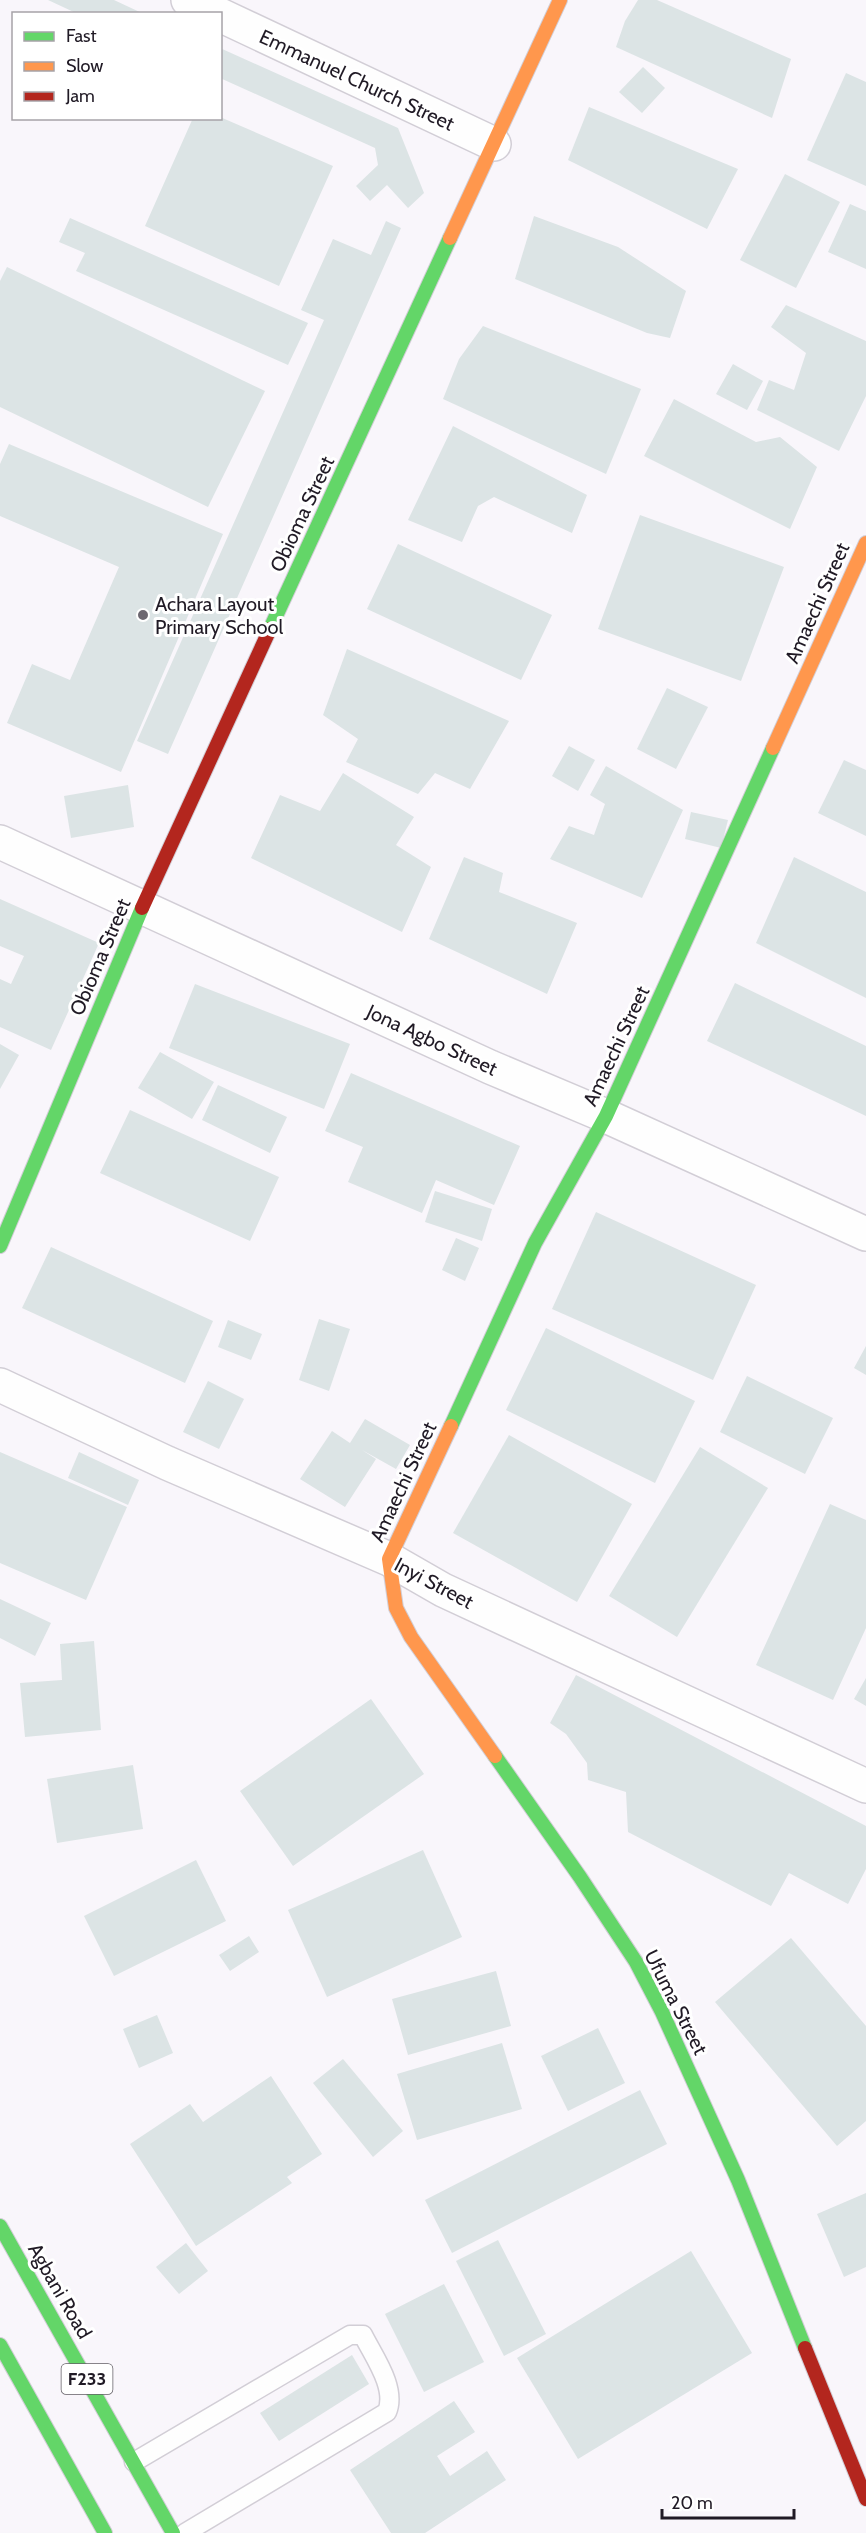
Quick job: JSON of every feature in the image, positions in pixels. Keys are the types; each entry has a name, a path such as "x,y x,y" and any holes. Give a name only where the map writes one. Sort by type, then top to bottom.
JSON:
{"street":[{"name":"Emmanuel Church Street","path":"188,0 215,12"},
{"name":"Obioma Street","path":"0,1246 142,907 560,0"},
{"name":"Emmanuel Church Street","path":"222,15 494,144"},
{"name":"Amaechi Street","path":"388,1559 535,1243 606,1116 866,543"},
{"name":"Jona Agbo Street","path":"0,842 490,1067 606,1116 866,1234"},
{"name":"Inyi Street","path":"0,1385 167,1463 388,1559 443,1590 866,1786"},
{"name":"Ufuma Street","path":"388,1559 396,1608 411,1637 580,1877 636,1962 662,2012 738,2180 866,2499"},
{"name":"Agbani Road","path":"0,2226 173,2533"},
{"path":"0,2345 105,2533"}],"lane":[{"path":"134,2462 350,2335 363,2335 388,2386 391,2402 387,2412 186,2533"}],"building":[{"path":"48,0 114,0 140,12 74,12"},
{"path":"638,0 657,0 791,59 772,118 616,47 625,21"},
{"path":"222,49 398,128 424,193 408,208 387,185 370,201 356,186 378,165 375,148 222,79"},
{"path":"643,67 665,88 642,113 619,92"},
{"path":"846,73 866,82 866,186 807,160"},
{"path":"589,107 738,169 707,229 568,160"},
{"path":"222,118 333,166 279,286 145,226 192,120 222,120"},
{"path":"785,174 840,202 796,288 740,260"},
{"path":"850,204 866,211 866,269 828,252"},
{"path":"534,216 618,247 686,291 670,338 647,333 515,279"},
{"path":"70,218 308,323 288,365 76,271 85,253 59,242"},
{"path":"386,221 401,228 168,754 137,741 324,320 301,310 333,239 371,255"},
{"path":"7,267 265,391 208,507 0,407 0,281"},
{"path":"786,305 866,341 866,396 839,451 757,410 769,380 794,390 806,353 771,327"},
{"path":"483,326 641,389 606,474 443,399 459,359"},
{"path":"733,364 763,381 747,410 716,394"},
{"path":"674,399 756,442 780,437 817,467 790,529 644,456"},
{"path":"453,426 587,495 572,533 494,497 478,506 462,542 408,520"},
{"name":"Achara Layout Primary School","path":"9,444 223,534 121,772 7,723 32,664 70,680 119,567 0,516 0,464"},
{"path":"640,515 784,567 741,681 598,629"},
{"path":"398,544 552,615 521,680 367,609"},
{"path":"347,649 509,721 470,789 435,773 418,794 346,762 358,739 323,715"},
{"path":"667,688 708,707 676,769 637,749"},
{"path":"569,746 595,760 578,791 552,776"},
{"path":"844,760 866,770 866,836 818,813"},
{"path":"606,766 683,810 642,898 550,859 569,826 594,835 605,804 590,795"},
{"path":"343,773 414,817 396,845 431,867 402,932 251,858 280,795 320,811"},
{"path":"128,785 134,827 71,838 64,796"},
{"path":"691,812 728,820 721,848 685,839"},
{"path":"464,857 503,873 499,892 577,923 547,994 429,939"},
{"path":"794,857 866,892 866,998 756,943"},
{"path":"0,899 99,943 51,1050 0,1027 0,979 11,984 24,956 0,946"},
{"path":"735,983 866,1046 866,1116 707,1041"},
{"path":"195,984 350,1044 324,1109 169,1048"},
{"path":"0,1044 19,1055 0,1089"},
{"path":"160,1052 214,1082 192,1119 138,1088"},
{"path":"351,1073 520,1146 494,1205 436,1180 422,1213 348,1182 363,1147 325,1131"},
{"path":"218,1085 287,1117 270,1153 202,1120"},
{"path":"130,1110 279,1177 250,1241 100,1173"},
{"path":"435,1191 492,1209 482,1241 425,1222"},
{"path":"596,1212 756,1285 713,1380 552,1309"},
{"path":"456,1238 479,1248 465,1281 442,1270"},
{"path":"51,1247 213,1321 185,1383 22,1308"},
{"path":"319,1319 350,1329 329,1391 299,1380"},
{"path":"228,1320 262,1334 251,1360 218,1347"},
{"path":"546,1328 695,1401 655,1483 506,1410"},
{"path":"866,1346 866,1375 854,1368"},
{"path":"747,1376 833,1418 805,1474 720,1432"},
{"path":"208,1381 244,1399 219,1449 183,1432"},
{"path":"365,1419 410,1445 396,1469 362,1450 376,1459 345,1507 300,1479 332,1431 350,1443"},
{"path":"509,1435 632,1504 577,1602 453,1533"},
{"path":"700,1447 768,1488 677,1637 609,1596"},
{"path":"0,1452 127,1507 86,1600 0,1563"},
{"path":"79,1452 139,1480 128,1505 68,1478"},
{"path":"830,1504 866,1520 866,1628 833,1700 756,1665"},
{"path":"0,1599 51,1623 35,1656 0,1638"},
{"path":"94,1641 101,1730 25,1737 20,1683 62,1680 60,1644"},
{"path":"576,1675 866,1826 866,1869 848,1904 789,1873 771,1906 628,1832 626,1792 588,1780 587,1763 566,1734 550,1723"},
{"path":"866,1678 866,1706 854,1699"},
{"path":"371,1699 424,1774 293,1866 240,1791"},
{"path":"133,1765 143,1829 57,1843 47,1779"},
{"path":"423,1850 462,1937 327,1997 288,1910"},
{"path":"196,1860 226,1921 114,1976 84,1916"},
{"path":"249,1936 259,1952 230,1971 219,1955"},
{"path":"791,1938 866,2026 866,2121 837,2146 715,2002"},
{"path":"496,1971 511,2026 408,2055 392,1999"},
{"path":"157,2015 173,2053 139,2068 123,2029"},
{"path":"598,2028 625,2083 568,2111 541,2056"},
{"path":"502,2043 522,2109 417,2140 397,2074"},
{"path":"343,2059 403,2131 373,2157 313,2083"},
{"path":"271,2076 322,2154 287,2177 292,2183 196,2246 130,2144 190,2104 203,2122"},
{"path":"640,2090 667,2144 452,2253 425,2200"},
{"path":"866,2193 866,2267 844,2277 817,2214"},
{"path":"498,2240 546,2334 504,2356 456,2261"},
{"path":"186,2243 208,2271 179,2294 156,2267"},
{"path":"691,2251 752,2353 578,2459 517,2358"},
{"path":"444,2284 484,2362 424,2392 385,2314"},
{"path":"352,2355 369,2384 279,2441 260,2413"},
{"path":"454,2401 475,2432 437,2456 450,2476 487,2451 506,2480 425,2533 391,2533 350,2470"}],"traffic: fast":[{"path":"270,629 450,238"},
{"path":"451,1426 535,1243 606,1116 773,748"},
{"path":"0,1246 142,908"},
{"path":"495,1756 636,1962 662,2012 738,2180 805,2348"},
{"path":"0,2226 173,2533"},
{"path":"0,2345 105,2533"}],"traffic: slow":[{"path":"450,238 560,0"},
{"path":"773,748 866,543"},
{"path":"451,1426 389,1559 396,1608 411,1637 495,1756"}],"traffic: jam":[{"path":"142,908 270,629"},
{"path":"805,2348 866,2499"}],"place":[{"name":"Achara Layout Primary School","path":"143,615"}]}
